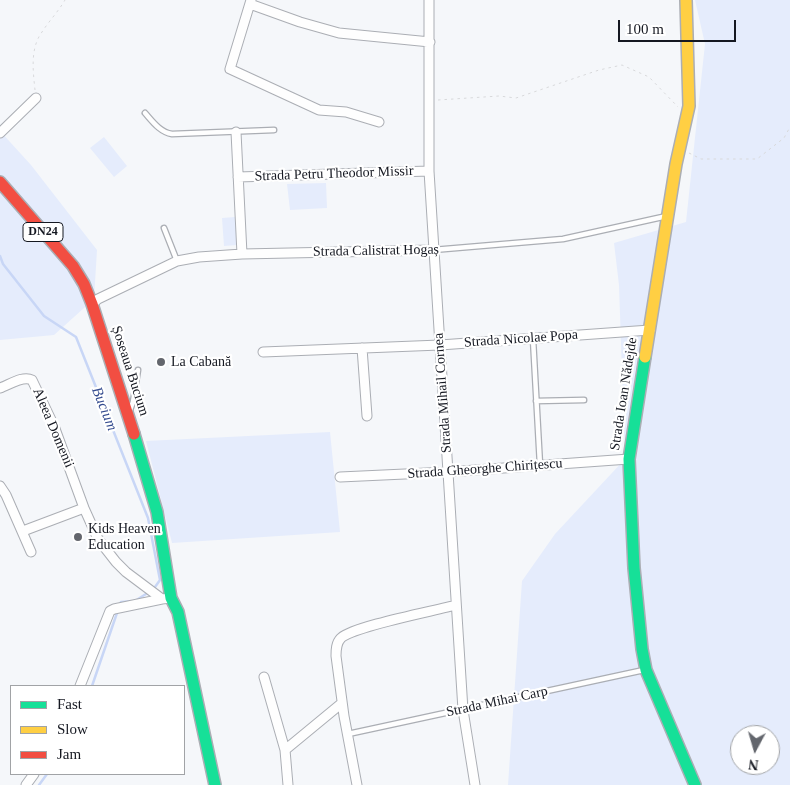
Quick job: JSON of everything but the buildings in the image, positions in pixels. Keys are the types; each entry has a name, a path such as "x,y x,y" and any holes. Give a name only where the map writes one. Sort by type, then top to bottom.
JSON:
{"main road":[{"name":"Strada Ioan Nădejde","path":"686,0 689,106 676,164 629,459 634,568 642,649 646,670 695,785"},
{"name":"Șoseaua Bucium","path":"0,182 73,266 84,284 92,304 128,415 156,512 169,613 184,685"},
{"name":"Șoseaua Bucium","path":"167,598 178,612 215,785"},
{"name":"Șoseaua Bucium","path":"185,687 206,785"}],"street":[{"name":"Strada Mihail Cornea","path":"429,0 430,171 433,250 463,710 475,785"},
{"path":"379,122 346,112 319,110 230,69 250,2 300,22 339,33 430,42"},
{"path":"0,132 36,98"},
{"name":"Strada Petru Theodor Missir","path":"236,132 242,254"},
{"name":"Strada Petru Theodor Missir","path":"238,177 430,171"},
{"name":"Strada Calistrat Hogaș","path":"92,304 98,299 177,261 242,254 433,250"},
{"name":"Strada Nicolae Popa","path":"263,352 440,345 650,330"},
{"path":"362,348 367,416"},
{"name":"Aleea Domenii","path":"0,388 24,378 29,378 34,382 54,426 84,508 98,539 116,562 167,598"},
{"name":"Strada Gheorghe Chirițescu","path":"340,477 448,472 629,459"},
{"path":"0,486 23,531 31,552"},
{"path":"23,531 84,508"},
{"path":"80,685 110,611 167,598"},
{"path":"357,785 347,735 336,656 339,640 362,628 456,605"},
{"path":"264,677 284,750 288,785"},
{"path":"284,750 342,703"}],"lane":[{"path":"145,113 159,129 172,134 274,130"},
{"name":"Strada Calistrat Hogaș","path":"433,250 564,239 668,215"},
{"path":"164,228 177,261"},
{"path":"533,339 540,465"},
{"path":"128,415 133,402 138,370"},
{"path":"536,401 584,400"},
{"name":"Strada Mihai Carp","path":"347,735 646,670"}],"path":[{"path":"36,98 33,72 34,51 40,33 51,22 65,0"},
{"path":"429,100 499,96 516,98 598,70 622,65 649,77 680,109"},
{"path":"681,147 701,159 757,159 784,138 790,126"}],"shaded area":[{"path":"695,0 790,0 790,785 508,785 522,581 555,534 625,459 619,285 614,243 686,222 705,44"},
{"path":"0,131 31,165 97,250 94,299 54,335 0,340"},
{"path":"104,137 127,166 114,177 90,148"},
{"path":"326,183 327,208 290,210 287,184"},
{"path":"235,217 237,245 224,246 222,218"},
{"path":"330,432 340,532 172,543 146,441"}],"waterway":[{"name":"Bucium","path":"0,256 3,264 44,316 76,337 148,518 160,580 155,587"},
{"name":"Bucium","path":"120,605 121,602 135,601 149,592"},
{"name":"Bucium","path":"92,685 118,610"},
{"name":"Bucium","path":"39,785 46,775"}],"traffic: fast":[{"path":"645,357 629,459 634,568 642,649 646,670 695,785"},
{"path":"134,434 157,512 171,598 178,612 215,785"}],"traffic: slow":[{"path":"645,357 676,164 689,106 686,0"}],"traffic: jam":[{"path":"0,182 73,266 84,284 134,434"}],"place":[{"name":"La Cabană","path":"161,362"},
{"name":"Kids Heaven Education","path":"78,537"}]}
